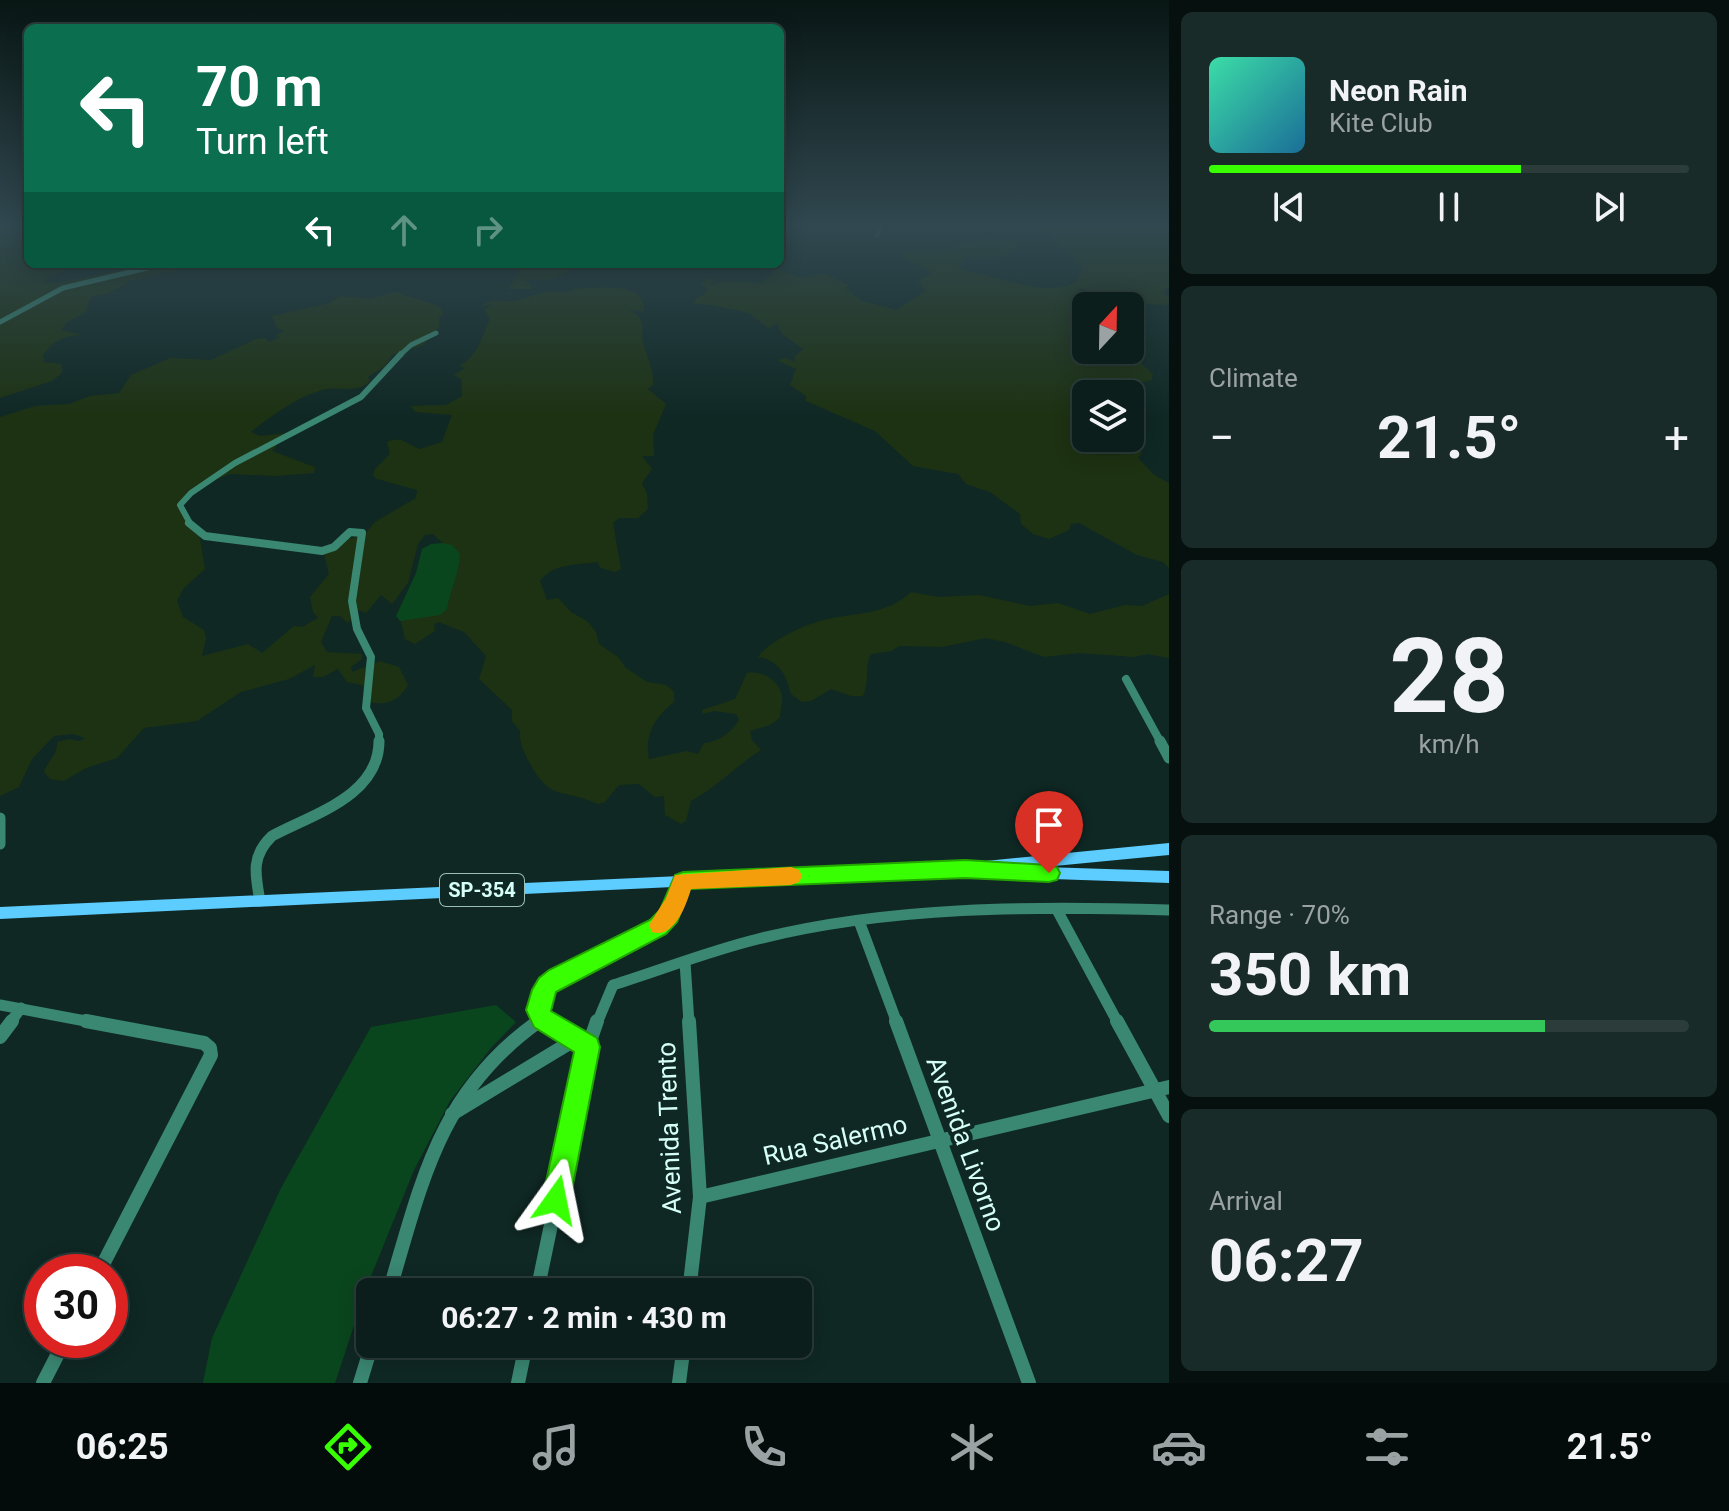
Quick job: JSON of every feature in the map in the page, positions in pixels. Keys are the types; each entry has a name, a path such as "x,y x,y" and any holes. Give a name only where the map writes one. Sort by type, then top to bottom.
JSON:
{"main road":[{"name":"SP-354","path":"0,913 965,869 1169,849"},
{"name":"SP-354","path":"965,869 1169,877"}],"street":[{"path":"0,322 62,289"},
{"path":"260,901 254,866 254,854 259,847 272,836 358,790 371,775 379,752 379,734 366,708 371,657 357,629 352,601 353,579 363,536 362,533 350,532 334,547 322,551 205,536 191,526 180,505 188,494 223,471 361,397 375,386 407,345 436,333"},
{"path":"1126,679 1169,758"},
{"path":"0,818 0,844"},
{"path":"582,1043 542,1019 540,997 548,985 658,927 669,916 683,881"},
{"path":"1057,910 1162,1089 1169,1116"},
{"path":"540,1278 582,1043 613,985 758,939 898,915 1169,910"},
{"name":"Avenida Livorno","path":"859,921 1029,1383"},
{"name":"Avenida Trento","path":"685,962 700,1197 691,1278"},
{"path":"0,1005 204,1043 210,1048 211,1055 108,1254"},
{"path":"0,1037 21,1008"},
{"path":"393,1278 434,1148 449,1115 484,1065 504,1043 542,1019"},
{"path":"449,1115 582,1043"},
{"name":"Rua Salermo","path":"700,1197 1162,1089"},
{"path":"43,1383 56,1358"},
{"path":"360,1383 368,1358"},
{"path":"518,1383 523,1358"},
{"path":"679,1383 682,1358"}],"shaded area":[{"path":"0,289 117,289 91,297 85,313 67,322 61,330 82,335 59,340 43,355 44,362 62,364 62,373 52,381 0,398"},
{"path":"573,289 620,289 636,294 642,301 644,311 627,310 638,315 642,322 643,341 653,379 653,385 648,389 666,404 653,435 654,456 642,456 652,469 642,483 648,509 638,518 619,518 613,523 621,569 615,572 601,568 597,562 559,568 540,581 547,600 558,598 571,612 587,621 596,632 599,644 618,657 626,668 647,682 666,685 674,692 674,702 656,720 650,734 649,759 687,751 698,754 704,743 715,741 729,732 739,719 736,714 714,711 703,714 702,710 735,699 747,673 759,673 770,678 781,692 780,718 770,725 750,731 752,740 761,750 691,801 686,821 681,824 665,815 664,796 655,797 639,784 619,785 605,802 598,804 550,788 543,783 528,760 520,731 512,721 512,710 479,679 486,656 464,632 438,622 434,624 435,631 415,644 405,639 400,618 446,546 433,534 425,535 418,544 408,583 392,604 381,595 366,613 359,610 348,623 340,616 332,616 321,642 327,652 362,654 362,659 351,667 352,672 380,661 399,667 408,685 396,698 387,703 369,702 362,685 347,682 338,669 323,677 313,677 315,665 289,679 241,692 197,721 144,728 117,758 86,768 64,781 50,779 44,772 57,742 85,738 73,734 54,736 32,759 19,787 0,796 0,417 35,406 69,404 90,396 119,393 131,375 170,358 211,360 256,339 265,338 269,342 280,337 275,336 284,331 277,328 272,316 330,303 340,296 370,299 395,292 439,306 443,314 439,318 439,327 423,345 392,355 385,366 368,377 370,381 365,385 353,389 328,389 303,397 251,432 261,436 288,433 272,451 315,467 314,473 276,476 230,474 207,483 180,505 199,533 205,569 184,588 177,601 183,617 204,630 206,639 202,656 248,644 262,653 294,626 302,627 318,618 313,612 310,597 329,574 324,554 349,539 365,534 375,522 416,498 417,490 377,479 373,475 375,469 390,454 387,442 401,440 420,449 442,442 452,415 415,412 411,406 446,405 462,396 461,379 454,375 465,368 459,366 475,352 490,318 484,310 495,304 482,306 493,301 517,300 545,292"},
{"path":"707,289 846,289 863,301 896,310 926,291 924,289 1166,289 1167,293 1158,291 1169,297 1169,304 1160,305 1144,303 1144,292 1079,289 1081,292 1072,292 1072,364 1141,364 1153,374 1152,380 1144,382 1072,380 1072,452 1141,452 1138,458 1154,475 1169,483 1169,568 1163,562 1137,555 1079,523 1071,524 1069,530 1049,539 1033,534 1021,524 1020,514 990,492 966,484 958,474 913,466 875,431 806,401 806,396 790,385 796,369 777,360 786,358 795,362 794,357 803,349 782,334 777,323 770,328 750,314 694,304"},
{"path":"442,543 452,545 460,554 447,609 440,615 400,621 396,616 416,573 422,549"},
{"path":"911,592 938,597 979,595 1030,606 1058,603 1090,614 1125,605 1142,606 1169,594 1169,658 1147,654 1134,657 1079,653 1044,657 986,638 942,647 899,646 891,651 871,654 863,696 851,696 831,689 811,701 802,702 791,694 784,675 776,665 758,657 779,639 800,629 819,621 882,609"},
{"path":"496,1005 516,1022 491,1048 450,1101 414,1170 370,1278 356,1278 356,1319 335,1383 203,1383 212,1338 281,1188 371,1027"}],"slow traffic":[{"path":"660,925 669,916 683,881 791,876"}],"route":[{"path":"556,1200 588,1047 542,1019 540,997 548,985 558,978 658,927 669,916 683,881 965,869 1049,873"}]}
